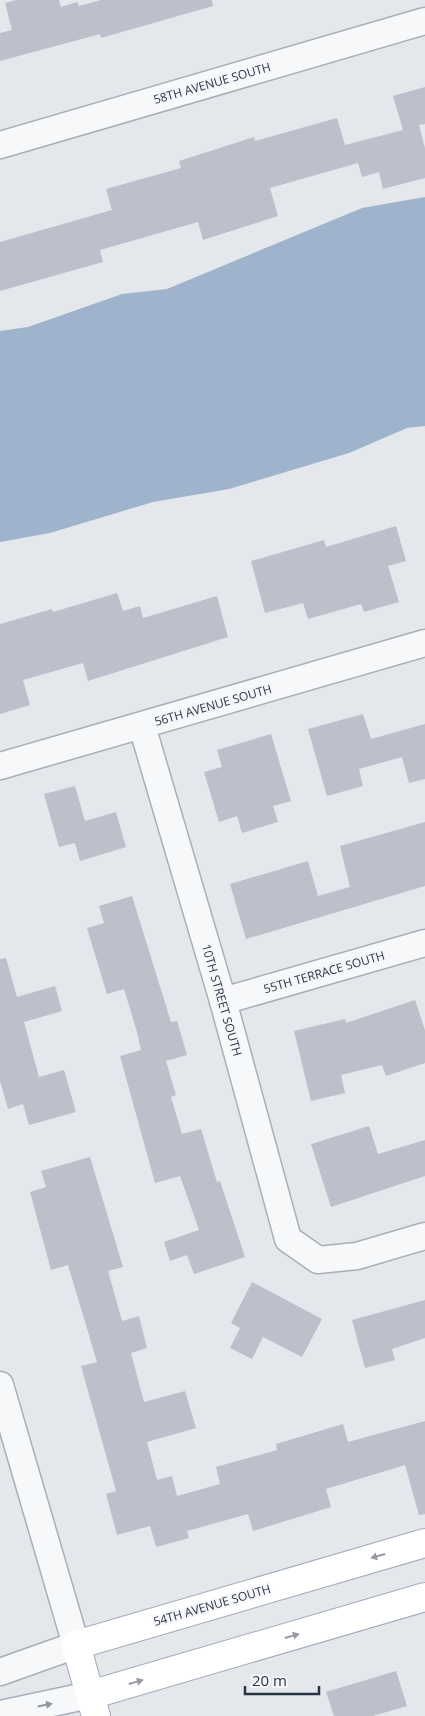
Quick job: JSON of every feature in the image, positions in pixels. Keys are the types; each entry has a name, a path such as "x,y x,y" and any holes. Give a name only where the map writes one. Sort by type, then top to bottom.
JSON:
{"main road":[{"name":"54TH AVENUE SOUTH","path":"76,1645 425,1543"},
{"path":"76,1645 93,1706 425,1597"}],"street":[{"name":"58TH AVENUE SOUTH","path":"0,145 425,21"},
{"name":"56TH AVENUE SOUTH","path":"0,766 425,643"},
{"name":"10TH STREET SOUTH","path":"142,726 223,1001 288,1239 318,1260 357,1256 425,1236"},
{"name":"55TH TERRACE SOUTH","path":"223,1001 425,943"},
{"path":"0,1385 76,1645"},
{"name":"54TH AVENUE SOUTH","path":"0,1672 76,1645"},
{"path":"0,1714 93,1706"}],"water":[{"path":"425,197 425,426 407,428 349,453 229,489 153,502 50,533 0,542 0,331 28,327 122,294 167,289 362,208"}],"building":[{"path":"16,0 59,0 61,7 77,2 79,6 101,0 212,0 213,6 101,38 100,34 0,61 0,33 12,30 5,3"},
{"path":"425,87 425,124 419,125 425,148 425,178 383,189 379,172 362,177 358,163 270,188 278,216 203,240 198,222 100,250 103,262 0,291 0,242 112,210 106,189 181,168 179,161 254,137 255,141 337,118 345,145 403,130 393,96"},
{"path":"396,526 406,561 388,566 399,602 364,612 361,604 308,619 303,603 265,613 251,561 324,540 326,547"},
{"path":"117,593 123,611 140,606 143,618 217,596 228,637 88,681 83,663 23,680 30,705 0,714 0,624 52,609 53,612"},
{"path":"363,714 371,739 425,724 425,779 409,783 402,757 359,769 363,786 327,796 308,729"},
{"path":"271,734 291,801 273,806 278,822 242,833 237,816 219,822 204,772 222,767 217,750"},
{"path":"75,786 85,821 116,812 126,847 80,861 75,843 59,847 44,794"},
{"path":"425,822 425,886 246,939 230,884 308,861 318,896 350,887 340,846"},
{"path":"132,896 171,1022 177,1021 187,1055 166,1061 176,1095 171,1097 182,1134 201,1129 217,1182 220,1181 245,1257 194,1274 187,1255 170,1261 164,1242 199,1230 180,1176 155,1183 120,1056 141,1050 137,1032 124,989 107,994 87,928 104,923 99,906"},
{"path":"6,958 17,997 55,986 62,1011 24,1022 39,1077 64,1070 76,1112 29,1125 23,1104 8,1109 0,1081 0,959"},
{"path":"415,1000 425,1030 425,1063 386,1076 382,1065 341,1075 345,1093 311,1101 294,1031 345,1019 346,1023"},
{"path":"369,1126 378,1154 425,1140 425,1176 331,1207 311,1144"},
{"path":"90,1157 123,1267 108,1271 122,1321 139,1316 147,1348 131,1353 144,1402 185,1391 196,1428 147,1442 157,1480 172,1476 177,1496 220,1484 216,1467 277,1450 276,1444 343,1424 348,1442 425,1421 425,1514 419,1515 405,1465 326,1489 331,1507 253,1531 248,1514 187,1531 189,1538 156,1547 150,1526 117,1535 106,1494 116,1491 81,1366 97,1362 68,1265 51,1270 30,1192 46,1187 41,1171"},
{"path":"252,1282 322,1319 302,1357 263,1337 252,1359 230,1348 240,1328 231,1323"},
{"path":"425,1300 425,1338 392,1349 395,1360 365,1368 352,1320"},
{"path":"396,1671 407,1706 373,1716 334,1716 326,1692"}]}
